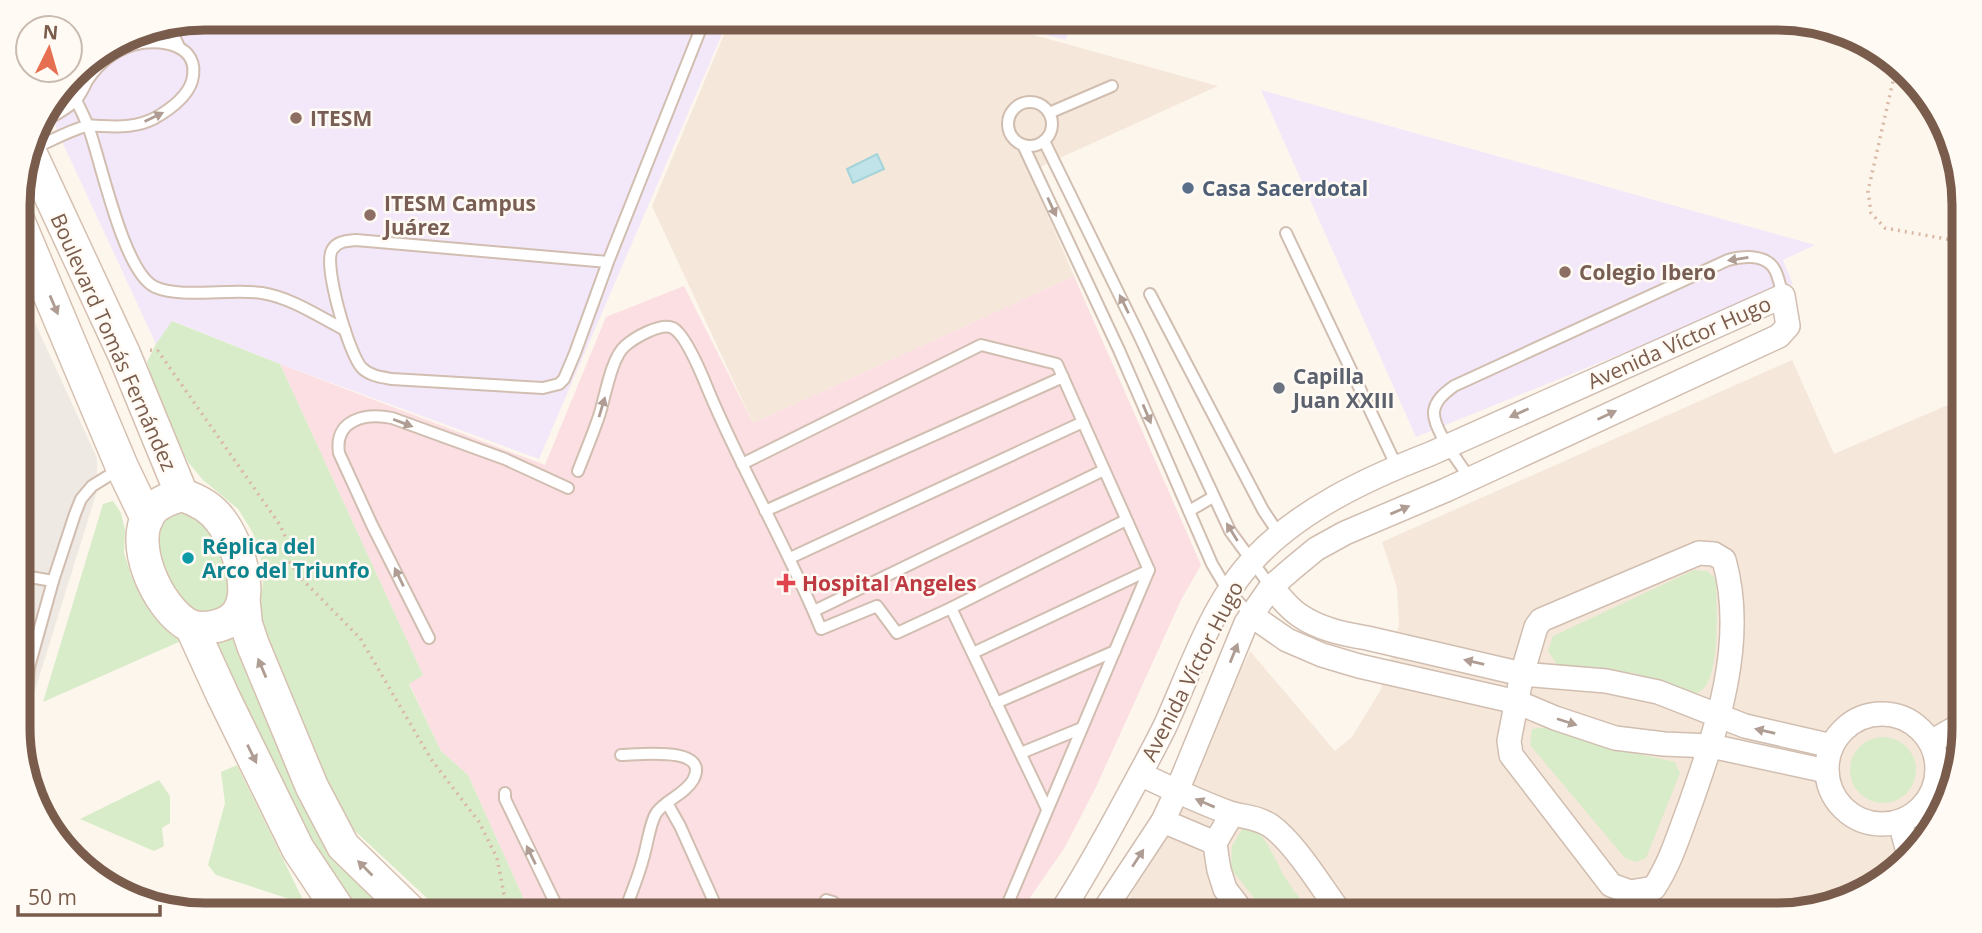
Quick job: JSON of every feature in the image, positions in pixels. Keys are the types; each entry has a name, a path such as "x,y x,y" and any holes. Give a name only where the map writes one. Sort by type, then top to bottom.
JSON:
{"main road":[{"name":"Boulevard Tomás Fernández","path":"35,163 124,354 182,495"},
{"name":"Boulevard Tomás Fernández","path":"30,248 122,467 147,519"},
{"path":"334,903 298,849 191,626 162,598 152,581 143,537 147,519 154,509 167,499 182,495 197,499 222,522 234,544 241,568 246,624 253,645 312,787 343,846 402,903"},
{"path":"191,626 206,628 225,624 236,616 244,604"}],"street":[{"name":"Avenida Víctor Hugo","path":"1067,903 1140,774 1228,591 1252,561 1279,534 1330,501 1397,467 1783,296 1788,326 1779,336 1446,491 1345,533 1317,549 1272,587 1251,615 1163,821 1109,903"},
{"path":"1439,450 1446,491"},
{"path":"1330,501 1345,533"},
{"path":"1699,553 1714,554 1724,560 1731,584 1732,621 1730,658 1718,717 1711,746 1667,869 1654,888 1630,892 1611,885 1511,755 1509,741 1522,674 1536,627 1541,620 1699,553"},
{"path":"1272,587 1297,614 1341,634 1522,674 1606,681 1658,692 1745,726 1832,746"},
{"path":"1251,615 1287,640 1322,655 1517,702 1615,738 1711,746 1826,771"},
{"path":"1359,666 1367,638"},
{"path":"1889,714 1906,719 1920,729 1931,742 1937,757 1938,774 1926,804 1914,815 1900,822 1883,825 1866,823 1851,815 1838,803 1830,788 1826,771 1832,746 1841,732 1855,721 1871,715 1889,714"},
{"path":"1931,742 1952,730"},
{"path":"1140,774 1233,814 1261,820 1290,845 1333,903"},
{"path":"1233,814 1215,843 1225,889 1236,903"},
{"path":"1163,821 1215,843"},
{"path":"1900,822 1907,846"}],"lane":[{"path":"608,262 373,241 345,241 333,247 330,260 333,286 345,330 363,369 380,377 544,388 559,384 571,362 700,30"},
{"path":"172,33 178,47"},
{"path":"41,145 88,126 132,126 151,120 169,110 180,99 191,82 193,67 187,54 167,42 149,41 134,45"},
{"path":"55,114 75,101 98,66"},
{"path":"1049,113 1112,86"},
{"path":"71,92 88,126 120,229 133,261 144,278 154,286 171,291 262,293 296,304 345,330"},
{"path":"1023,145 1030,146 1044,141 1052,128 1049,113 1038,104 1023,104 1011,114 1009,128 1012,135 1023,145 1119,349 1212,564 1228,591 1251,615"},
{"path":"1044,141 1230,531 1272,587"},
{"path":"1286,233 1397,467"},
{"path":"1470,479 1439,450 1434,411 1443,394 1454,386 1728,260 1752,257 1765,261 1773,267 1783,296"},
{"path":"1150,294 1262,510 1279,534"},
{"path":"578,471 599,417 617,356 624,347 657,327 667,326 674,328 682,336 701,371 821,629 877,606 897,634 1126,520"},
{"path":"1119,349 1140,339"},
{"path":"742,464 981,345 1057,364 1149,570 1008,903"},
{"path":"765,511 1063,377"},
{"path":"429,638 339,453 337,444 343,429 363,417 392,418 505,459 568,488"},
{"path":"790,558 1083,422"},
{"path":"30,647 81,499 92,485 122,467"},
{"path":"814,611 1104,470"},
{"path":"1189,511 1213,497"},
{"path":"973,653 1149,570"},
{"path":"30,577 53,581"},
{"path":"951,608 1047,808"},
{"path":"996,703 1115,651"},
{"path":"1021,753 1082,728"},
{"path":"621,755 678,755 693,763 695,777 655,813 627,903"},
{"path":"505,793 505,799 555,903"},
{"path":"667,803 714,903"},
{"path":"825,900 834,903"}],"path":[{"path":"1894,75 1868,191 1871,213 1885,228 1952,240"},
{"path":"124,354 143,349 158,351 280,525 289,545 290,562 299,576 360,638 432,759 479,822 497,858 508,903"}],"shaded area":[{"name":"ITESM Campus Juárez","path":"193,30 724,30 539,459 280,364 173,321 156,344 52,119 73,89 78,84 84,84 84,78 89,73 117,53 148,39"},
{"path":"726,30 1016,30 1218,86 1029,172 1074,276 753,423 652,206"},
{"path":"1028,30 1069,30 1066,40"},
{"name":"Colegio Ibero","path":"1261,90 1815,245 1783,260 1793,284 1416,437"},
{"name":"Hospital Angeles","path":"1074,276 1201,565 1181,600 1096,787 1065,847 1026,903 526,903 468,775 441,751 409,683 423,675 280,364 545,465 606,317 684,286 753,423"},
{"path":"30,312 97,458 97,491 30,705"},
{"path":"1792,360 1834,454 1952,403 1951,751 1939,795 1929,816 1909,844 1875,874 1834,894 1789,903 1127,903 1250,651 1335,751 1352,737 1380,691 1399,625 1397,588 1382,542"}],"green space":[{"path":"172,321 280,364 423,675 409,684 441,751 468,775 526,903 432,903 355,831 324,776 262,628 259,606 263,584 262,563 253,533 238,509 203,480 188,462 161,409 147,362"},
{"path":"113,501 121,513 125,530 124,553 131,575 152,612 167,621 181,641 43,702 103,504"},
{"path":"181,512 193,512 213,528 234,589 221,611 201,614 190,610 169,587 152,535 164,520"},
{"path":"1694,570 1707,571 1716,579 1717,605 1716,642 1711,676 1705,687 1696,693 1634,673 1558,666 1548,651 1553,636"},
{"path":"232,635 321,827 389,903 350,903 310,846 213,639"},
{"path":"1547,727 1612,748 1675,762 1680,773 1646,858 1636,862 1625,858 1530,745 1532,729"},
{"path":"1877,737 1889,737 1901,742 1911,752 1916,770 1914,783 1901,798 1889,803 1877,803 1865,798 1855,788 1850,776 1850,764 1855,752 1865,742"},
{"path":"237,765 305,903 216,875 208,865 225,803 221,772"},
{"path":"159,780 170,796 170,823 162,828 164,846 154,851 80,819"},
{"path":"1242,829 1258,831 1304,903 1258,903 1231,869 1232,846"}],"water":[{"path":"877,154 884,169 853,183 847,169"}],"place":[{"name":"ITESM","path":"296,118"},
{"name":"Casa Sacerdotal","path":"1188,188"},
{"name":"ITESM Campus Juárez","path":"370,215"},
{"name":"Colegio Ibero","path":"1565,272"},
{"name":"Capilla Juan XXIII","path":"1279,388"},
{"name":"Réplica del Arco del Triunfo","path":"188,558"},
{"name":"Hospital Angeles","path":"786,583"}]}
